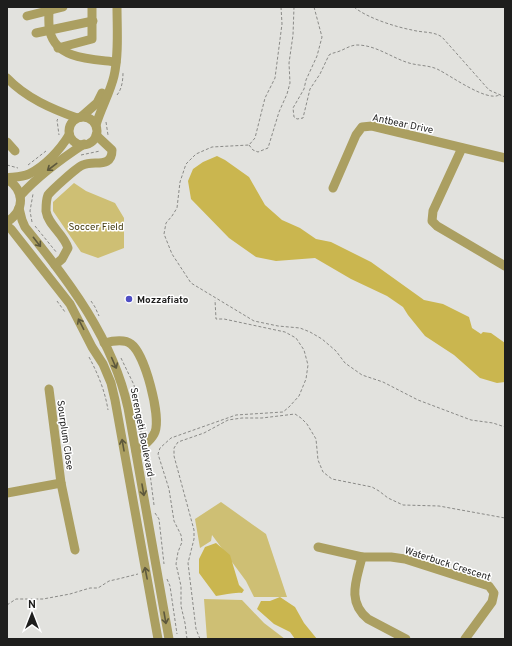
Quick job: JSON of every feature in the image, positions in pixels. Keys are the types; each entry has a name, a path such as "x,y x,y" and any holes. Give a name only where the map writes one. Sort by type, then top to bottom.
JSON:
{"street":[{"path":"27,16 49,9 63,7"},
{"path":"58,48 91,40 93,36 92,7"},
{"path":"20,196 34,181 69,154 84,144 90,142 96,130 100,110 115,74 113,62 111,7"},
{"path":"84,144 76,143 72,140 69,135 69,128 70,124 97,103 108,79 113,62 117,7"},
{"path":"49,9 49,30 54,43 58,48 79,57 113,62"},
{"path":"36,33 92,21"},
{"path":"7,78 31,98 62,113 90,118 96,130 112,150 108,161 105,163 83,164 54,188 47,198 46,206 48,217 65,240 68,248 62,259 55,265"},
{"name":"Antbear Drive","path":"333,188 356,135 360,129 365,126 377,127 505,158"},
{"path":"7,179 28,174 39,167 61,147 69,135"},
{"path":"7,142 15,151"},
{"path":"462,148 432,211 432,221 437,226 505,266"},
{"path":"7,179 18,189 20,196 19,208 13,218 7,222"},
{"name":"Serengeti Boulevard","path":"19,208 25,227 73,289 104,343 121,379 136,451 169,639"},
{"path":"7,226 20,239 70,304 92,347 103,364 111,384 158,639"},
{"path":"104,343 127,342 133,345 139,353 149,379 156,414 155,432 151,439 136,451"},
{"name":"Sourplum Close","path":"48,389 61,483 75,550"},
{"name":"Sourplum Close","path":"7,493 61,483"},
{"name":"Waterbuck Crescent","path":"318,547 362,557 391,557 489,586 494,593 492,602 465,639"},
{"path":"362,557 354,595 355,602 363,615 368,619 406,639"}],"path":[{"path":"281,7 282,24 275,78 265,98 255,138 249,145 212,147 196,154 186,164 180,182 177,208 166,223 164,234 172,254 191,283 254,321 278,326 300,328 310,332 336,350 345,363 362,375 383,382 418,400 471,420 505,428"},
{"path":"249,145 253,150 258,152 268,148 279,112 288,94 290,83 289,63 293,35 294,7"},
{"path":"314,7 322,37 304,88 293,108 294,117 296,119 303,118 310,89 320,74 329,55 357,45 368,46 402,60 438,70 492,97 499,95"},
{"path":"354,7 384,22 414,31 436,33 442,37 489,90 505,97"},
{"path":"61,147 58,145 59,135 57,120 62,113"},
{"path":"80,156 102,150 106,144"},
{"path":"24,168 48,150"},
{"path":"7,165 19,169"},
{"path":"25,227 32,223 30,211 32,196 36,186 34,181"},
{"path":"187,639 176,564 178,552 182,542 181,535 174,521 169,489 158,454 160,448 171,438 236,415 283,412 299,396 306,379 308,365 304,350 296,338 285,332 224,319 216,319 214,298"},
{"path":"56,299 64,311"},
{"path":"86,353 97,373 106,399 109,414"},
{"path":"200,639 196,629 188,563 194,539 194,530 174,456 174,448 178,442 204,432 228,420 295,414 307,424 316,439 318,460 323,472 332,480 372,487 388,498 403,505 451,508 505,518"},
{"path":"7,604 16,598 42,599 70,594 90,588 98,588 109,581 118,580 146,571"}],"green space":[{"name":"Soccer Field","path":"74,183 86,191 115,203 124,218 124,248 98,258 81,252 53,211 53,202"},
{"path":"221,502 266,534 287,597 254,597 246,581 212,535 211,541 200,548 195,519"},
{"path":"204,599 242,600 264,623 285,639 207,639"}],"shaded area":[{"path":"217,156 249,177 265,205 282,220 300,228 316,239 331,242 371,262 424,300 443,304 469,317 472,328 481,334 483,332 491,333 505,343 505,382 497,383 480,378 454,355 425,336 403,307 387,296 351,279 315,258 276,261 256,257 229,238 191,199 188,181 193,169 203,162"},
{"path":"216,543 230,555 239,585 244,590 242,593 216,596 199,573 199,559 205,547"},
{"path":"280,597 295,607 304,623 317,639 295,639 290,632 274,624 257,609 261,601 270,601"}],"place":[{"name":"Mozzafiato","path":"129,299"}]}
